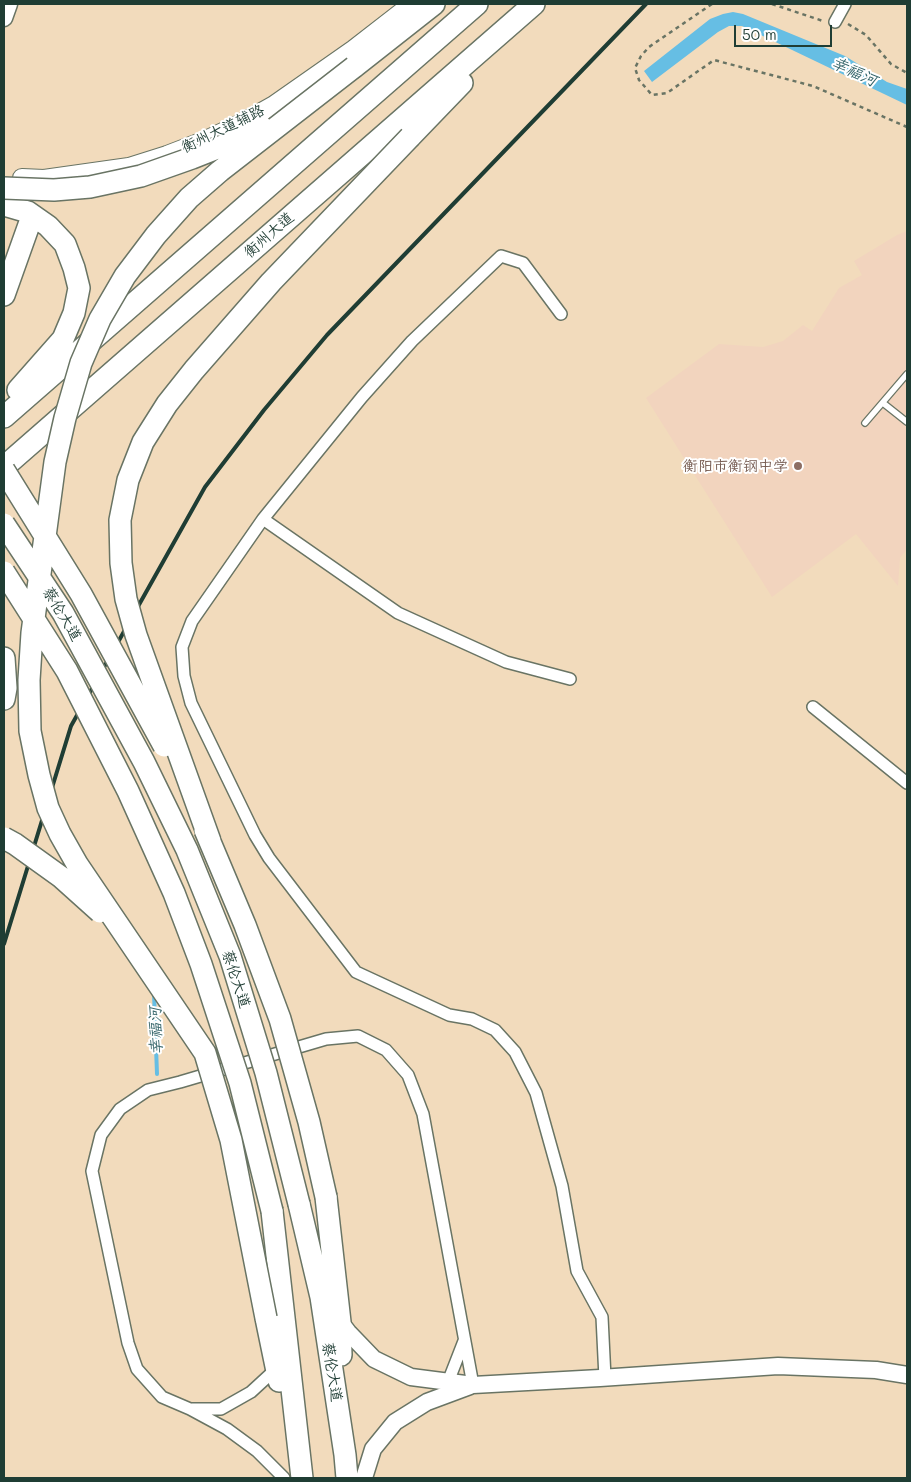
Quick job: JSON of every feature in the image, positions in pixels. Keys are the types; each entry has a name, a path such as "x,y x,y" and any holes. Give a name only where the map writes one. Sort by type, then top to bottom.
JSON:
{"highway":[{"path":"297,1478 231,1140 205,1053 77,864 48,808 30,731 29,680 32,633 55,462 64,418 81,363 100,319 125,276 156,235 189,198 434,4"},
{"path":"4,417 477,4"},
{"name":"衡州大道","path":"4,468 534,4"},
{"path":"345,1455 340,1322 326,1197 309,1122 280,1019 245,925 210,841 136,635 126,599 121,563 120,520 128,480 143,442 167,404 194,370 271,282 539,4"},
{"path":"4,188 54,190 90,187 141,176 235,140 354,66"},
{"path":"4,205 28,212 48,226 65,244 79,288 74,313 63,339 4,405"},
{"path":"4,295 30,222"},
{"path":"4,468 81,594 162,742 210,841"},
{"name":"蔡伦大道","path":"4,524 63,613 144,762 187,850 233,965 266,1073 321,1297 347,1478"},
{"name":"蔡伦大道","path":"4,572 67,671 128,791 174,893 201,964 240,1083 272,1211 302,1478"},
{"path":"4,658 6,688 4,699"},
{"path":"4,838 61,877 101,912 134,947"},
{"path":"276,1369 278,1254"}],"main road":[{"name":"衡州大道辅路","path":"4,178 41,189 167,156 224,132 274,104 354,49 412,4"}],"street":[{"path":"4,18 9,4"},
{"path":"836,22 845,4"},
{"path":"562,314 523,263 501,256 412,341 362,397 263,519 192,621 182,647 184,676 191,702 255,835 269,858 356,972 449,1015 472,1018 495,1030 515,1052 536,1093 562,1186 577,1272 602,1317 605,1378"},
{"path":"263,519 398,613 506,662 570,679"},
{"path":"814,707 907,783"},
{"path":"284,1478 257,1451 227,1429 190,1409 162,1397 137,1369 128,1343 92,1171 101,1135 120,1109 148,1090 326,1039 358,1036 386,1050 408,1075 423,1114 472,1385"},
{"path":"321,1297 340,1322 374,1359 411,1377 448,1382 472,1385 778,1366 876,1370 907,1375"},
{"path":"448,1382 464,1340"},
{"path":"190,1409 221,1409 251,1392 276,1369"},
{"path":"364,1478 372,1449 395,1422 427,1402 472,1385"}],"lane":[{"path":"865,423 907,374"},
{"path":"883,402 907,422"}],"path":[{"path":"712,4 649,47 641,56 635,68 639,80 652,95 667,93 714,60 814,86 907,127"}],"shaded area":[{"name":"衡阳市衡钢中学","path":"907,231 907,549 900,558 898,586 856,534 772,597 646,398 719,344 763,347 783,341 803,325 812,331 839,288 862,275 854,261"}],"water":[{"path":"733,12 743,14 845,56 887,82 907,89 907,105 742,26 729,26 718,32 652,82 644,71 710,19"}],"waterway":[{"name":"幸福河","path":"154,993 157,1074"}],"railway":[{"path":"4,944 71,726 205,487 264,410 327,335 646,4"}],"place":[{"name":"衡阳市衡钢中学","path":"798,466"}]}
